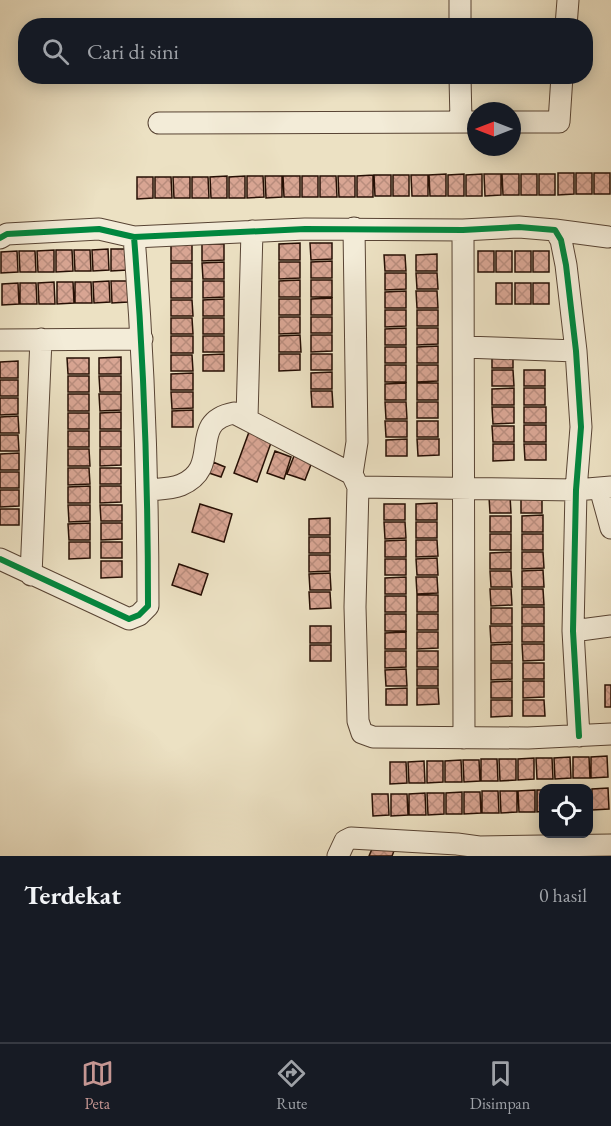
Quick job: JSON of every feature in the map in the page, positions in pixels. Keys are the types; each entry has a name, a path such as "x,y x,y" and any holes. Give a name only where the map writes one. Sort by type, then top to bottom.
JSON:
{"street":[{"path":"460,0 460,18"},
{"path":"567,18 568,0"},
{"path":"461,84 467,116"},
{"path":"521,122 558,122 561,84"},
{"path":"159,123 467,122"},
{"path":"0,238 7,234 99,229 134,237 354,228 463,230 519,227 608,237"},
{"path":"354,228 357,442 355,607 358,721 362,732 373,737 464,738 611,734"},
{"path":"463,230 464,738"},
{"path":"555,230 563,249 576,351 581,427 576,490 573,631 579,736"},
{"path":"247,418 252,231"},
{"path":"0,559 129,619 139,615 148,606 148,490 142,339 134,237"},
{"path":"31,575 41,339"},
{"path":"0,340 142,339"},
{"path":"465,347 576,351"},
{"path":"148,490 180,485 202,469 210,425 220,416 234,413 247,418 355,481 576,490 605,487 611,528"},
{"path":"573,631 611,626"},
{"path":"338,856 345,841 351,838 479,852 598,849"}],"building":[{"path":"558,173 574,173 574,194 558,195"},
{"path":"576,173 592,173 592,194 576,194"},
{"path":"594,173 610,173 610,194 594,194"},
{"path":"446,174 446,196 430,196 429,175"},
{"path":"464,174 464,196 448,196 448,175"},
{"path":"482,174 482,196 466,196 466,175"},
{"path":"484,174 501,174 501,195 485,196"},
{"path":"502,174 519,174 519,195 503,195"},
{"path":"521,174 537,174 537,195 521,195"},
{"path":"539,174 555,174 555,195 539,195"},
{"path":"373,175 373,197 357,197 357,176"},
{"path":"374,175 391,175 391,196 375,196"},
{"path":"393,175 409,175 409,196 393,196"},
{"path":"411,175 428,175 428,196 412,196"},
{"path":"227,176 227,198 211,198 210,177"},
{"path":"245,176 245,198 229,198 229,177"},
{"path":"247,176 263,176 264,197 247,198"},
{"path":"265,176 282,176 282,197 266,198"},
{"path":"283,176 300,176 300,197 284,197"},
{"path":"302,176 318,176 318,197 302,197"},
{"path":"320,176 336,176 337,197 320,197"},
{"path":"338,176 355,176 355,197 339,197"},
{"path":"137,177 153,177 153,198 137,199"},
{"path":"155,177 171,177 172,198 155,198"},
{"path":"173,177 190,177 190,198 174,198"},
{"path":"192,177 208,177 209,198 192,198"},
{"path":"300,243 300,260 279,260 279,244"},
{"path":"310,243 332,243 332,259 311,260"},
{"path":"171,244 192,244 192,261 171,261"},
{"path":"202,244 224,244 224,260 202,261"},
{"path":"108,249 109,270 93,271 92,250"},
{"path":"111,249 127,249 127,270 111,271"},
{"path":"54,250 54,272 38,272 37,251"},
{"path":"56,250 72,250 73,271 56,272"},
{"path":"74,250 90,250 91,271 75,271"},
{"path":"17,251 18,272 1,273 1,252"},
{"path":"19,251 35,251 36,272 20,272"},
{"path":"478,251 494,251 494,272 478,272"},
{"path":"496,251 512,251 512,272 496,272"},
{"path":"515,251 531,251 531,272 515,272"},
{"path":"533,251 549,251 549,272 533,272"},
{"path":"437,254 437,271 416,271 416,255"},
{"path":"384,255 405,255 406,271 385,271"},
{"path":"332,261 332,278 311,278 311,262"},
{"path":"224,262 224,279 203,279 202,263"},
{"path":"279,262 300,262 300,278 279,279"},
{"path":"171,263 192,263 192,279 171,279"},
{"path":"385,273 406,273 406,289 385,290"},
{"path":"416,273 437,273 438,289 417,289"},
{"path":"300,280 300,297 279,297 279,281"},
{"path":"311,280 332,280 332,297 311,297"},
{"path":"109,281 110,302 94,303 93,282"},
{"path":"111,281 128,281 128,302 112,303"},
{"path":"171,281 192,281 192,298 171,298"},
{"path":"203,281 224,281 224,297 203,298"},
{"path":"54,282 55,304 39,304 38,283"},
{"path":"57,282 73,282 74,303 57,304"},
{"path":"75,282 91,282 92,303 75,303"},
{"path":"18,283 19,304 2,305 2,284"},
{"path":"20,283 36,283 37,304 20,304"},
{"path":"496,283 512,283 512,304 496,304"},
{"path":"515,283 531,283 531,304 515,304"},
{"path":"533,283 549,283 549,304 533,304"},
{"path":"406,291 406,308 385,308 385,292"},
{"path":"416,291 437,291 438,308 417,308"},
{"path":"332,298 332,315 311,315 311,299"},
{"path":"224,299 224,316 203,316 203,300"},
{"path":"279,299 300,299 300,315 279,315"},
{"path":"171,300 192,300 193,316 171,316"},
{"path":"385,310 406,310 406,326 385,327"},
{"path":"417,310 438,310 438,326 417,326"},
{"path":"279,317 300,317 300,333 279,334"},
{"path":"311,317 332,317 332,333 311,333"},
{"path":"171,318 192,318 193,334 171,334"},
{"path":"203,318 224,318 224,334 203,334"},
{"path":"406,328 406,345 385,345 385,329"},
{"path":"417,328 438,328 438,344 417,345"},
{"path":"300,335 301,352 279,352 279,336"},
{"path":"311,335 332,335 332,351 311,352"},
{"path":"171,336 193,336 193,353 171,353"},
{"path":"203,336 224,336 224,352 203,352"},
{"path":"438,346 438,363 417,363 417,347"},
{"path":"385,347 406,347 406,363 385,363"},
{"path":"492,352 513,352 513,368 492,368"},
{"path":"224,354 224,371 203,371 203,355"},
{"path":"279,354 300,354 300,370 279,371"},
{"path":"311,354 332,354 332,370 311,370"},
{"path":"171,355 192,355 193,371 171,371"},
{"path":"121,357 121,374 99,374 99,358"},
{"path":"67,358 89,358 89,374 68,374"},
{"path":"18,361 18,378 0,378 0,362"},
{"path":"385,365 406,365 406,382 385,382"},
{"path":"417,365 438,365 438,381 417,382"},
{"path":"492,370 513,370 514,386 492,386"},
{"path":"524,370 545,370 545,386 524,386"},
{"path":"332,372 332,389 311,389 311,373"},
{"path":"193,373 193,390 171,390 171,374"},
{"path":"68,376 89,376 89,392 68,392"},
{"path":"99,376 121,376 121,392 100,392"},
{"path":"0,380 18,380 18,396 0,396"},
{"path":"406,383 406,400 385,400 385,384"},
{"path":"417,383 438,383 438,400 417,400"},
{"path":"514,388 514,405 492,405 492,389"},
{"path":"524,388 545,388 545,405 524,405"},
{"path":"311,391 332,391 333,407 312,407"},
{"path":"171,392 193,392 193,408 172,409"},
{"path":"68,394 89,394 89,411 68,411"},
{"path":"99,394 121,394 121,410 100,411"},
{"path":"0,398 18,398 18,414 0,415"},
{"path":"385,402 406,402 407,419 386,419"},
{"path":"417,402 438,402 438,418 417,418"},
{"path":"492,407 514,407 514,423 493,424"},
{"path":"524,407 546,407 546,423 524,423"},
{"path":"193,410 193,427 172,427 172,411"},
{"path":"121,412 121,429 100,429 100,413"},
{"path":"68,413 89,413 89,429 68,429"},
{"path":"18,416 19,433 0,433 0,417"},
{"path":"385,421 407,421 407,437 386,437"},
{"path":"417,421 438,421 438,437 417,437"},
{"path":"524,425 546,425 546,442 524,442"},
{"path":"492,426 514,426 514,442 493,442"},
{"path":"68,431 89,431 89,447 68,447"},
{"path":"100,431 121,431 121,447 100,447"},
{"path":"249,432 272,440 257,482 234,473"},
{"path":"0,435 18,435 19,451 0,451"},
{"path":"407,439 407,456 386,456 386,440"},
{"path":"417,439 439,439 439,455 418,456"},
{"path":"493,444 514,444 514,460 493,461"},
{"path":"524,444 546,444 546,460 525,460"},
{"path":"68,449 89,449 90,466 68,466"},
{"path":"100,449 121,449 121,465 100,466"},
{"path":"275,451 291,457 284,479 267,473"},
{"path":"19,453 19,470 0,470 0,454"},
{"path":"294,456 312,462 305,480 287,474"},
{"path":"213,462 225,467 221,477 209,473"},
{"path":"68,468 89,468 90,484 68,485"},
{"path":"100,468 121,468 121,484 100,484"},
{"path":"0,472 19,472 19,488 0,488"},
{"path":"90,486 90,503 68,503 68,487"},
{"path":"100,486 121,486 121,502 100,503"},
{"path":"0,490 19,490 19,506 0,507"},
{"path":"510,496 511,513 490,513 489,497"},
{"path":"521,496 542,496 542,513 521,513"},
{"path":"437,503 437,520 416,520 416,504"},
{"path":"200,504 232,514 224,542 192,532"},
{"path":"384,504 405,504 405,520 384,520"},
{"path":"68,505 90,505 90,521 69,522"},
{"path":"100,505 122,505 122,521 101,521"},
{"path":"0,509 19,509 19,525 0,525"},
{"path":"543,515 543,532 522,532 522,516"},
{"path":"490,516 511,516 511,532 490,532"},
{"path":"330,518 330,535 309,535 309,519"},
{"path":"384,522 405,522 406,538 385,539"},
{"path":"416,522 437,522 437,538 416,538"},
{"path":"90,523 90,540 69,540 68,524"},
{"path":"101,523 122,523 122,539 101,540"},
{"path":"490,534 511,534 511,550 490,550"},
{"path":"522,534 543,534 543,550 522,550"},
{"path":"309,537 330,537 330,553 309,553"},
{"path":"406,540 406,557 385,557 385,541"},
{"path":"416,540 437,540 438,556 416,557"},
{"path":"69,542 90,542 90,558 69,559"},
{"path":"101,542 122,542 122,558 101,558"},
{"path":"511,552 511,569 490,569 490,553"},
{"path":"522,552 543,552 544,568 522,569"},
{"path":"309,555 330,555 330,571 309,572"},
{"path":"437,558 438,575 417,575 416,559"},
{"path":"385,559 406,559 406,575 385,575"},
{"path":"101,561 122,561 122,577 101,578"},
{"path":"179,564 208,574 201,595 172,585"},
{"path":"543,570 544,587 522,587 522,571"},
{"path":"490,571 511,571 512,587 491,587"},
{"path":"330,573 331,590 310,590 309,574"},
{"path":"406,577 406,594 385,594 385,578"},
{"path":"416,577 437,577 438,593 417,594"},
{"path":"490,589 511,589 512,605 491,606"},
{"path":"522,589 543,589 544,605 522,605"},
{"path":"309,592 330,592 331,608 310,609"},
{"path":"417,595 438,595 438,612 417,612"},
{"path":"385,596 406,596 406,612 385,612"},
{"path":"522,607 544,607 544,624 522,624"},
{"path":"491,608 512,608 512,624 491,624"},
{"path":"385,614 406,614 406,631 385,631"},
{"path":"417,614 438,614 438,630 417,630"},
{"path":"310,626 331,626 331,643 310,643"},
{"path":"490,626 512,626 512,642 491,643"},
{"path":"522,626 544,626 544,642 522,642"},
{"path":"406,632 406,649 385,649 385,633"},
{"path":"417,632 438,632 438,648 417,649"},
{"path":"512,644 512,661 491,661 491,645"},
{"path":"522,644 544,644 544,660 523,661"},
{"path":"310,645 331,645 331,661 310,661"},
{"path":"385,651 406,651 406,667 385,668"},
{"path":"417,651 438,651 438,667 417,667"},
{"path":"491,663 512,663 512,679 491,680"},
{"path":"523,663 544,663 544,679 523,679"},
{"path":"406,669 407,686 386,686 385,670"},
{"path":"417,669 438,669 438,686 417,686"},
{"path":"512,681 512,698 491,698 491,682"},
{"path":"523,681 544,681 544,697 523,698"},
{"path":"605,685 611,685 611,707 605,707"},
{"path":"407,688 407,705 386,705 386,689"},
{"path":"417,688 438,688 439,704 417,705"},
{"path":"491,700 512,700 512,716 491,717"},
{"path":"523,700 544,700 545,716 523,716"},
{"path":"607,756 608,777 591,778 591,757"},
{"path":"570,757 571,778 555,779 554,758"},
{"path":"573,757 589,757 590,778 573,778"},
{"path":"534,758 534,779 518,780 518,759"},
{"path":"536,758 552,758 553,779 537,779"},
{"path":"481,759 497,759 498,781 481,781"},
{"path":"499,759 516,759 516,780 500,781"},
{"path":"461,760 462,782 445,782 445,761"},
{"path":"463,760 479,760 480,781 464,782"},
{"path":"424,761 425,783 409,783 408,762"},
{"path":"427,761 443,761 443,782 427,783"},
{"path":"390,762 406,762 407,783 390,784"},
{"path":"608,788 609,809 593,810 593,789"},
{"path":"535,790 535,812 519,812 518,791"},
{"path":"537,790 539,790 539,812 537,812"},
{"path":"482,791 498,791 499,813 482,813"},
{"path":"500,791 517,791 517,812 501,813"},
{"path":"462,792 462,814 446,814 446,793"},
{"path":"464,792 480,792 481,813 464,814"},
{"path":"425,793 426,815 409,815 409,794"},
{"path":"427,793 444,793 444,814 428,815"},
{"path":"372,794 388,794 389,815 373,816"},
{"path":"391,794 407,794 408,815 391,816"},
{"path":"375,842 394,851 392,856 369,856"}],"cycle path":[{"path":"0,238 7,234 99,229 134,237 305,229 463,230 519,227 555,230 561,240 566,265 576,351 581,427 576,490 573,631 579,736"},
{"path":"0,559 129,619 139,615 148,606 145,422 134,237"}]}
